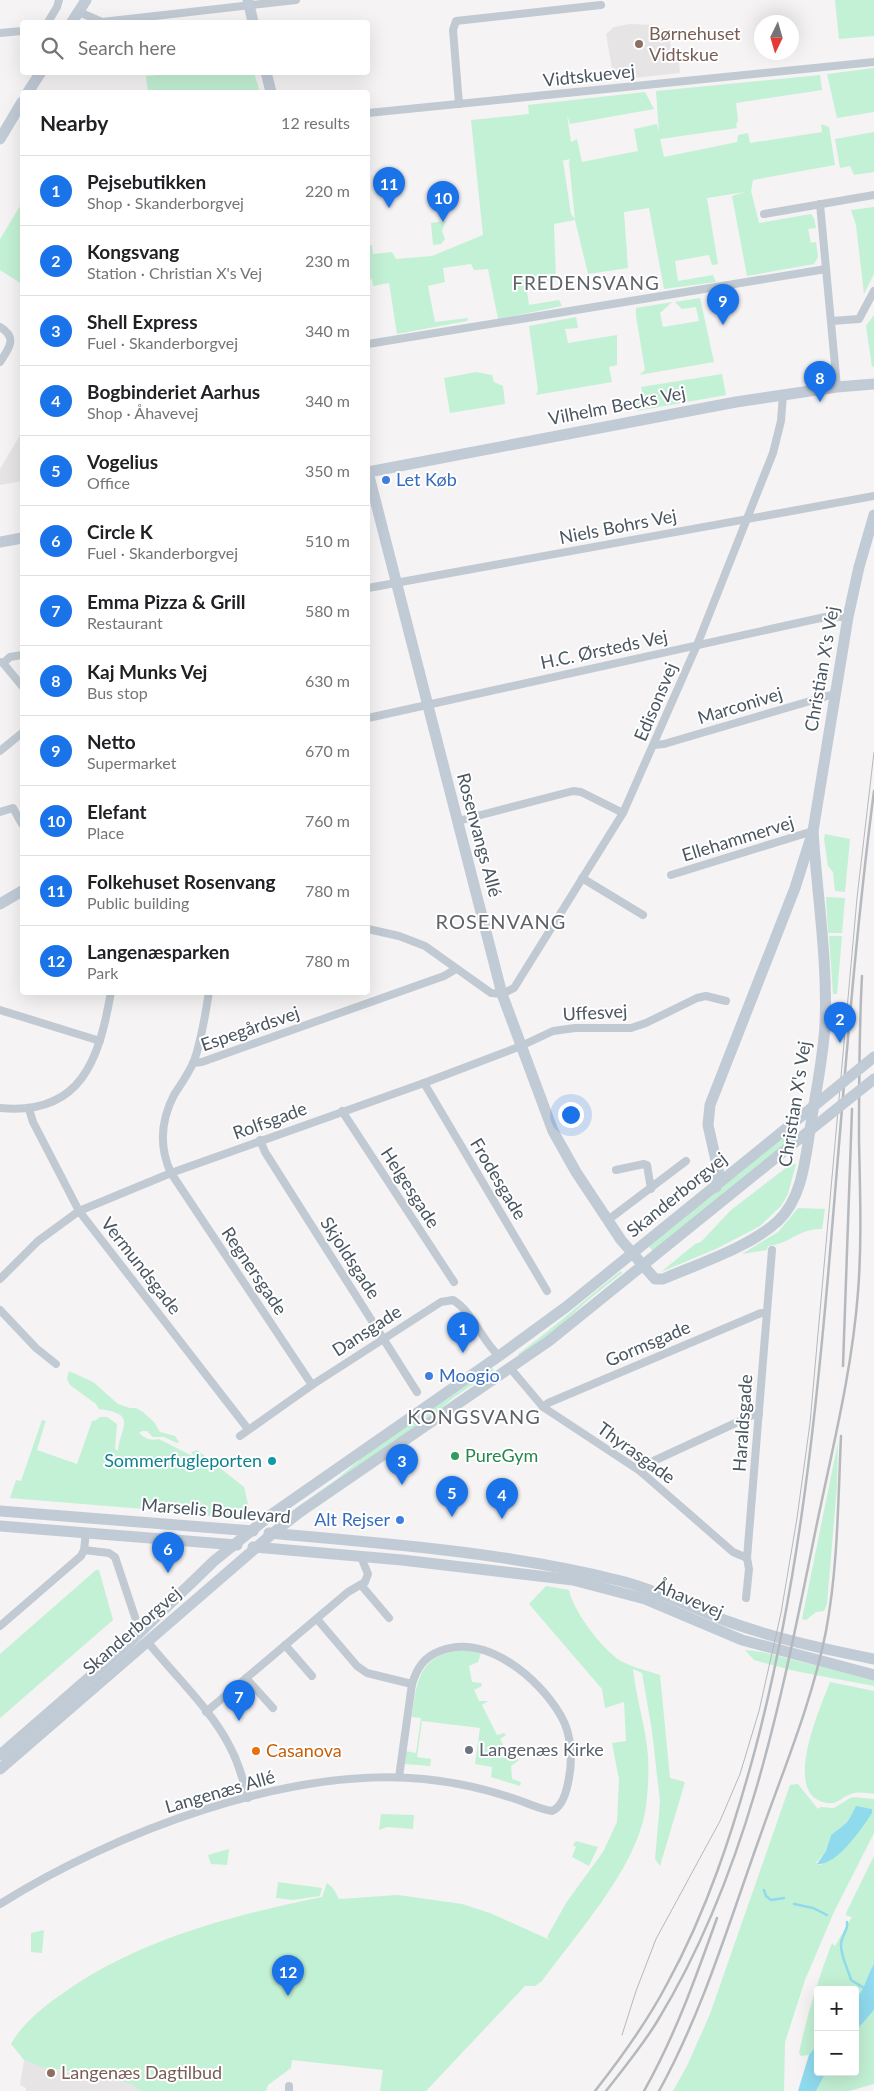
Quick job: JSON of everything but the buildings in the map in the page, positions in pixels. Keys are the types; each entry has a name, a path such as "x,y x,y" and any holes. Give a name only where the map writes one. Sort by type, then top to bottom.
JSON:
{"street":[{"path":"49,20 59,0"},
{"path":"73,20 86,0"},
{"path":"117,20 248,3 296,0"},
{"path":"248,3 252,20"},
{"path":"459,104 452,30 456,21 601,6"},
{"path":"78,12 97,20"},
{"path":"0,33 20,30"},
{"name":"Vidtskuevej","path":"370,113 874,62"},
{"path":"29,90 39,75"},
{"path":"267,75 270,90"},
{"path":"0,139 20,105"},
{"path":"764,214 874,195"},
{"path":"820,204 838,387"},
{"path":"370,344 826,269"},
{"path":"832,322 859,319 874,291"},
{"path":"0,327 6,331 10,338 10,346 0,362"},
{"name":"Vilhelm Becks Vej","path":"370,472 783,394 874,384"},
{"name":"Edisonsvej","path":"502,994 514,988 623,813 697,645 747,518 778,436 783,410 783,394"},
{"name":"Rosenvangs Allé","path":"370,480 502,994 552,1131 576,1172 633,1254"},
{"name":"Niels Bohrs Vej","path":"370,588 874,496"},
{"name":"Christian X's Vej","path":"716,1187 719,1174 708,1125 710,1105 795,888 813,831 848,617 859,567 874,515"},
{"path":"0,542 20,538"},
{"name":"H.C. Ørsteds Vej","path":"370,718 824,617 848,617"},
{"path":"20,654 10,657 2,663 20,684"},
{"name":"Marconivej","path":"654,745 664,744 834,694"},
{"path":"0,751 20,732"},
{"path":"458,821 573,791 581,792 623,813"},
{"path":"0,812 14,808 20,820"},
{"name":"Christian X's Vej","path":"633,1254 652,1278 663,1279 742,1245 762,1234 779,1221 790,1205 798,1187 805,1162 825,1023 824,971 813,831"},
{"name":"Ellehammervej","path":"671,874 813,831"},
{"path":"582,878 643,915"},
{"path":"0,904 20,892"},
{"path":"370,930 414,941 425,946 485,990 502,994"},
{"name":"Espegårdsvej","path":"193,1064 444,976 456,969"},
{"path":"0,1108 30,1110 58,1100 78,1083 90,1066 100,1042 110,995"},
{"name":"Regnersgade","path":"208,995 200,1041 193,1064 173,1097 166,1115 163,1130 164,1158 171,1173 312,1385"},
{"name":"Uffesvej","path":"521,1046 552,1031 563,1029 619,1029 636,1026 697,998 706,996 726,1001"},
{"path":"0,1010 100,1042"},
{"name":"Rolfsgade","path":"0,1278 38,1241 79,1211 171,1173 424,1083 521,1046"},
{"name":"Skanderborgvej","path":"0,1755 135,1638 214,1561 251,1531 330,1472 499,1356 566,1307 874,1057"},
{"name":"Skanderborgvej","path":"0,1769 255,1547 300,1512 549,1341 874,1079"},
{"name":"Frodesgade","path":"424,1083 548,1291"},
{"name":"Vermundsgade","path":"30,1110 33,1122 79,1211 248,1429"},
{"name":"Helgesgade","path":"342,1111 454,1282"},
{"name":"Skjoldsgade","path":"260,1140 265,1152 417,1392"},
{"path":"608,1220 686,1161"},
{"path":"616,1170 647,1165 651,1189"},
{"name":"Haraldsgade","path":"746,1598 749,1569 747,1558 772,1250"},
{"name":"Dansgade","path":"240,1436 312,1385 440,1302 453,1300 464,1308 491,1349 499,1356"},
{"path":"0,1310 36,1348 56,1364"},
{"name":"Gormsgade","path":"543,1407 548,1403 761,1313 766,1313"},
{"path":"499,1356 511,1368"},
{"name":"Thyrasgade","path":"511,1368 543,1407 640,1471 734,1552 747,1558"},
{"path":"640,1471 647,1464 755,1414 759,1414"},
{"name":"Marselis Boulevard","path":"0,1511 251,1531 489,1555"},
{"name":"Marselis Boulevard","path":"0,1526 361,1556 487,1569"},
{"path":"0,1626 81,1556 84,1550 86,1532"},
{"path":"84,1550 109,1553 114,1557 135,1617"},
{"name":"Åhavevej","path":"489,1555 570,1568 631,1583 745,1627 798,1642 874,1658"},
{"path":"206,1712 348,1592 365,1582 368,1574 361,1556"},
{"name":"Åhavevej","path":"487,1569 573,1580 621,1592 644,1599 742,1640 874,1674"},
{"path":"361,1585 389,1618"},
{"path":"317,1619 357,1666 367,1673 377,1677 412,1684 399,1777"},
{"path":"147,1641 206,1712 230,1745 241,1771 248,1798"},
{"path":"285,1645 312,1676"},
{"name":"Langenæs Allé","path":"0,1904 33,1884 102,1849 156,1826 248,1798 301,1785 351,1778 399,1777 455,1783 482,1789 552,1811 557,1809 568,1784 571,1752 568,1736 562,1717 522,1672 492,1652 478,1647 461,1646 436,1652 424,1660 416,1671 412,1684"},
{"path":"246,1678 273,1708"}],"shaded area":[{"name":"Børnehuset Vidtskue","path":"630,24 656,25 670,33 671,53 678,53 680,73 614,80 606,34 614,27"},
{"path":"20,435 20,481 0,485 0,469"},
{"name":"Langenæs Dagtilbud","path":"24,2060 49,2069 111,2078 133,2085 140,2091 26,2091 26,2088 20,2085"}],"green space":[{"path":"835,0 874,0 874,36 839,39"},
{"path":"874,68 874,112 837,118 827,74"},
{"path":"255,75 259,90 148,90 146,76"},
{"path":"820,75 822,90 736,103 737,128 660,139 664,157 737,142 738,135 748,133 750,143 822,132 821,124 829,127 835,165 753,180 751,191 759,223 811,214 816,228 808,229 811,243 816,242 818,257 814,264 747,276 732,196 745,192 707,198 718,264 712,265 709,255 675,261 678,281 713,275 716,282 664,289 649,208 624,212 628,268 588,274 575,220 554,224 556,280 526,285 529,305 559,300 562,306 498,319 488,269 474,270 471,264 443,268 445,282 428,286 435,322 468,318 467,321 397,334 389,283 373,286 372,279 370,280 370,245 372,245 373,254 392,252 396,259 432,256 483,235 471,120 529,114 528,105 645,92 654,109 570,124 567,114 571,142 577,139 582,162 638,151 634,129 657,124 659,132 656,91","holes":["570,159 575,219 571,214 563,161 553,163"]},
{"path":"874,132 874,172 854,175 850,166 840,168 835,139"},
{"path":"20,206 20,283 0,270 0,239"},
{"path":"874,207 874,274 864,294 856,225 851,210"},
{"path":"446,221 442,231 445,239 441,244 433,245 431,223"},
{"path":"700,298 714,362 639,375 645,370 636,308 672,302 660,313 663,327 699,321 696,307 682,309 675,302"},
{"path":"874,315 874,366 872,367 866,326"},
{"path":"576,317 578,328 565,329 568,343 617,335 617,365 609,367 612,382 536,395 538,390 529,326"},
{"path":"476,372 492,375 494,382 503,386 505,404 450,413 444,378"},
{"path":"722,374 726,395 637,411 633,399 643,396 641,387"},
{"path":"825,834 850,839 845,892 835,891 833,872 828,866"},
{"path":"826,897 845,898 842,933 828,933"},
{"path":"829,936 842,936 837,994 833,994"},
{"path":"791,1131 796,1132 795,1137 653,1251 649,1247"},
{"path":"791,1164 796,1164 788,1194 781,1206 760,1226 718,1248 661,1272 695,1244 701,1242 731,1210"},
{"path":"798,1208 825,1209 822,1229 801,1233 776,1245 768,1246 767,1250 742,1254 778,1232"},
{"path":"621,1271 622,1273 588,1300 559,1327 520,1356 518,1354 544,1334"},
{"path":"492,1368 494,1370 453,1398 427,1420 282,1520 279,1520 337,1479 370,1451"},
{"path":"69,1371 93,1382 118,1404 136,1408 143,1412 154,1422 160,1432 175,1436 179,1442 177,1443 164,1437 153,1437 147,1431 139,1433 144,1437 151,1440 159,1439 196,1458 191,1452 197,1450 244,1487 250,1513 240,1520 180,1512 10,1498 16,1480 21,1481 42,1420 46,1421 37,1450 77,1464 92,1421 100,1417 107,1417 117,1424 115,1449 118,1451 124,1423 123,1418 111,1411 99,1409 96,1404 70,1385 67,1379"},
{"path":"838,1442 837,1486 827,1604 824,1611 816,1612 806,1620 802,1619"},
{"path":"96,1570 99,1570 113,1620 0,1718 0,1654"},
{"path":"546,1586 569,1590 575,1607 587,1626 618,1659 660,1675 670,1778 685,1782 660,1866 655,1859 660,1802 652,1731 642,1673 633,1669 647,1745 648,1777 645,1813 639,1835 629,1857 602,1901 542,1981 535,1986 525,1986 426,2091 380,2091 383,2070 292,2060 291,2068 268,2085 266,2091 140,2091 133,2085 111,2078 42,2067 24,2060 11,2044 15,2037 32,2017 45,2006 89,1976 152,1945 185,1933 287,1904 322,1897 327,1883 333,1888 339,1899 398,1895 462,1904 490,1913 550,1940 547,1937 566,1903 603,1852 617,1822 619,1779 612,1743 626,1741 624,1702 605,1708 602,1689 529,1604"},
{"path":"466,1650 481,1653 478,1662 469,1666 472,1682 481,1683 482,1686 474,1690 479,1701 488,1701 482,1705 497,1735 504,1733 506,1735 500,1739 508,1754 515,1753 516,1755 510,1758 512,1761 519,1760 511,1766 512,1779 521,1782 520,1786 491,1777 492,1767 475,1764 480,1728 422,1721 417,1757 431,1759 430,1766 405,1764 406,1751 416,1753 421,1718 412,1717 419,1679 430,1662 439,1656"},
{"path":"745,1650 762,1652 874,1680 874,1686 795,1671 754,1660"},
{"path":"830,1682 874,1691 874,1794 854,1793 837,1802 827,1803 813,1797 806,1785 805,1768 813,1729"},
{"path":"798,1784 818,1809 820,1807 834,1808 852,1797 874,1799 874,1833 834,1912 805,1980 785,2042 784,2091 673,2091 687,2066 710,2014 790,1785","holes":["858,1807 872,1809 857,1834 845,1847 821,1865 816,1863 826,1851 831,1835 840,1830"]},
{"path":"381,1814 414,1815 413,1829 387,1827 379,1830"},
{"path":"576,1841 598,1847 589,1866 572,1857 576,1847 573,1845"},
{"path":"229,1849 227,1865 211,1864 208,1855"},
{"path":"874,1856 874,1964 859,1995 859,1986 817,1986 832,1943 835,1946 852,1917 847,1916 846,1913"},
{"path":"278,1882 322,1888 320,1896 293,1900 276,1898"},
{"path":"44,1930 42,1953 31,1952 31,1933"},
{"path":"814,1994 814,2048 809,2055 801,2056 799,2053"},
{"path":"874,2010 874,2084 849,2091 816,2091 824,2076 859,2076 859,2027"}],"water":[{"path":"856,1806 872,1809 872,1813 841,1853 825,1863 817,1864 826,1851 831,1835 846,1823"},
{"path":"874,1964 874,2010 859,2027 859,1995"},
{"path":"814,2048 814,2076 824,2076 816,2091 798,2091 809,2055"}],"waterway":[{"path":"764,1890 766,1896 771,1900 784,1898"},
{"path":"794,1904 813,1908 827,1915"},
{"path":"847,1922 841,1942 842,1954 851,1980 864,1988"}],"tram line":[{"path":"622,2035 656,1939 720,1821 740,1774 759,1711 781,1613 810,1423 857,898 874,752"}],"railway":[{"path":"595,2091 624,2053 651,2012 695,1928 707,1899 738,1810 755,1750 782,1633 810,1455 823,1336 854,973 874,791"},
{"path":"606,2091 658,2020 689,1963 716,1905 758,1784 789,1659 840,1413 855,1322 860,1254 859,1078 862,976"},
{"path":"843,1366 852,1109"},
{"path":"659,2091 688,2031 713,1969 796,1738 813,1685 826,1631 833,1583 841,1436"},
{"path":"644,2091 675,2028 717,1918"}],"place":[{"name":"Børnehuset Vidtskue","path":"639,44"},
{"name":"Folkehuset Rosenvang","path":"389,208"},
{"name":"Elefant","path":"443,222"},
{"name":"Netto","path":"723,325"},
{"name":"Kaj Munks Vej","path":"820,402"},
{"name":"Let Køb","path":"386,480"},
{"name":"Kongsvang","path":"840,1043"},
{"name":"Pejsebutikken","path":"463,1353"},
{"name":"Moogio","path":"429,1376"},
{"name":"PureGym","path":"455,1456"},
{"name":"Sommerfugleporten","path":"272,1461"},
{"name":"Shell Express","path":"402,1485"},
{"name":"Vogelius","path":"452,1517"},
{"name":"Bogbinderiet Aarhus","path":"502,1519"},
{"name":"Alt Rejser","path":"400,1520"},
{"name":"Circle K","path":"168,1573"},
{"name":"Emma Pizza & Grill","path":"239,1721"},
{"name":"Langenæs Kirke","path":"469,1750"},
{"name":"Casanova","path":"256,1751"},
{"name":"Langenæsparken","path":"288,1996"},
{"name":"Langenæs Dagtilbud","path":"51,2073"}],"district":[{"name":"FREDENSVANG","path":"586,283"},
{"name":"ROSENVANG","path":"501,922"},
{"name":"KONGSVANG","path":"474,1417"}]}
